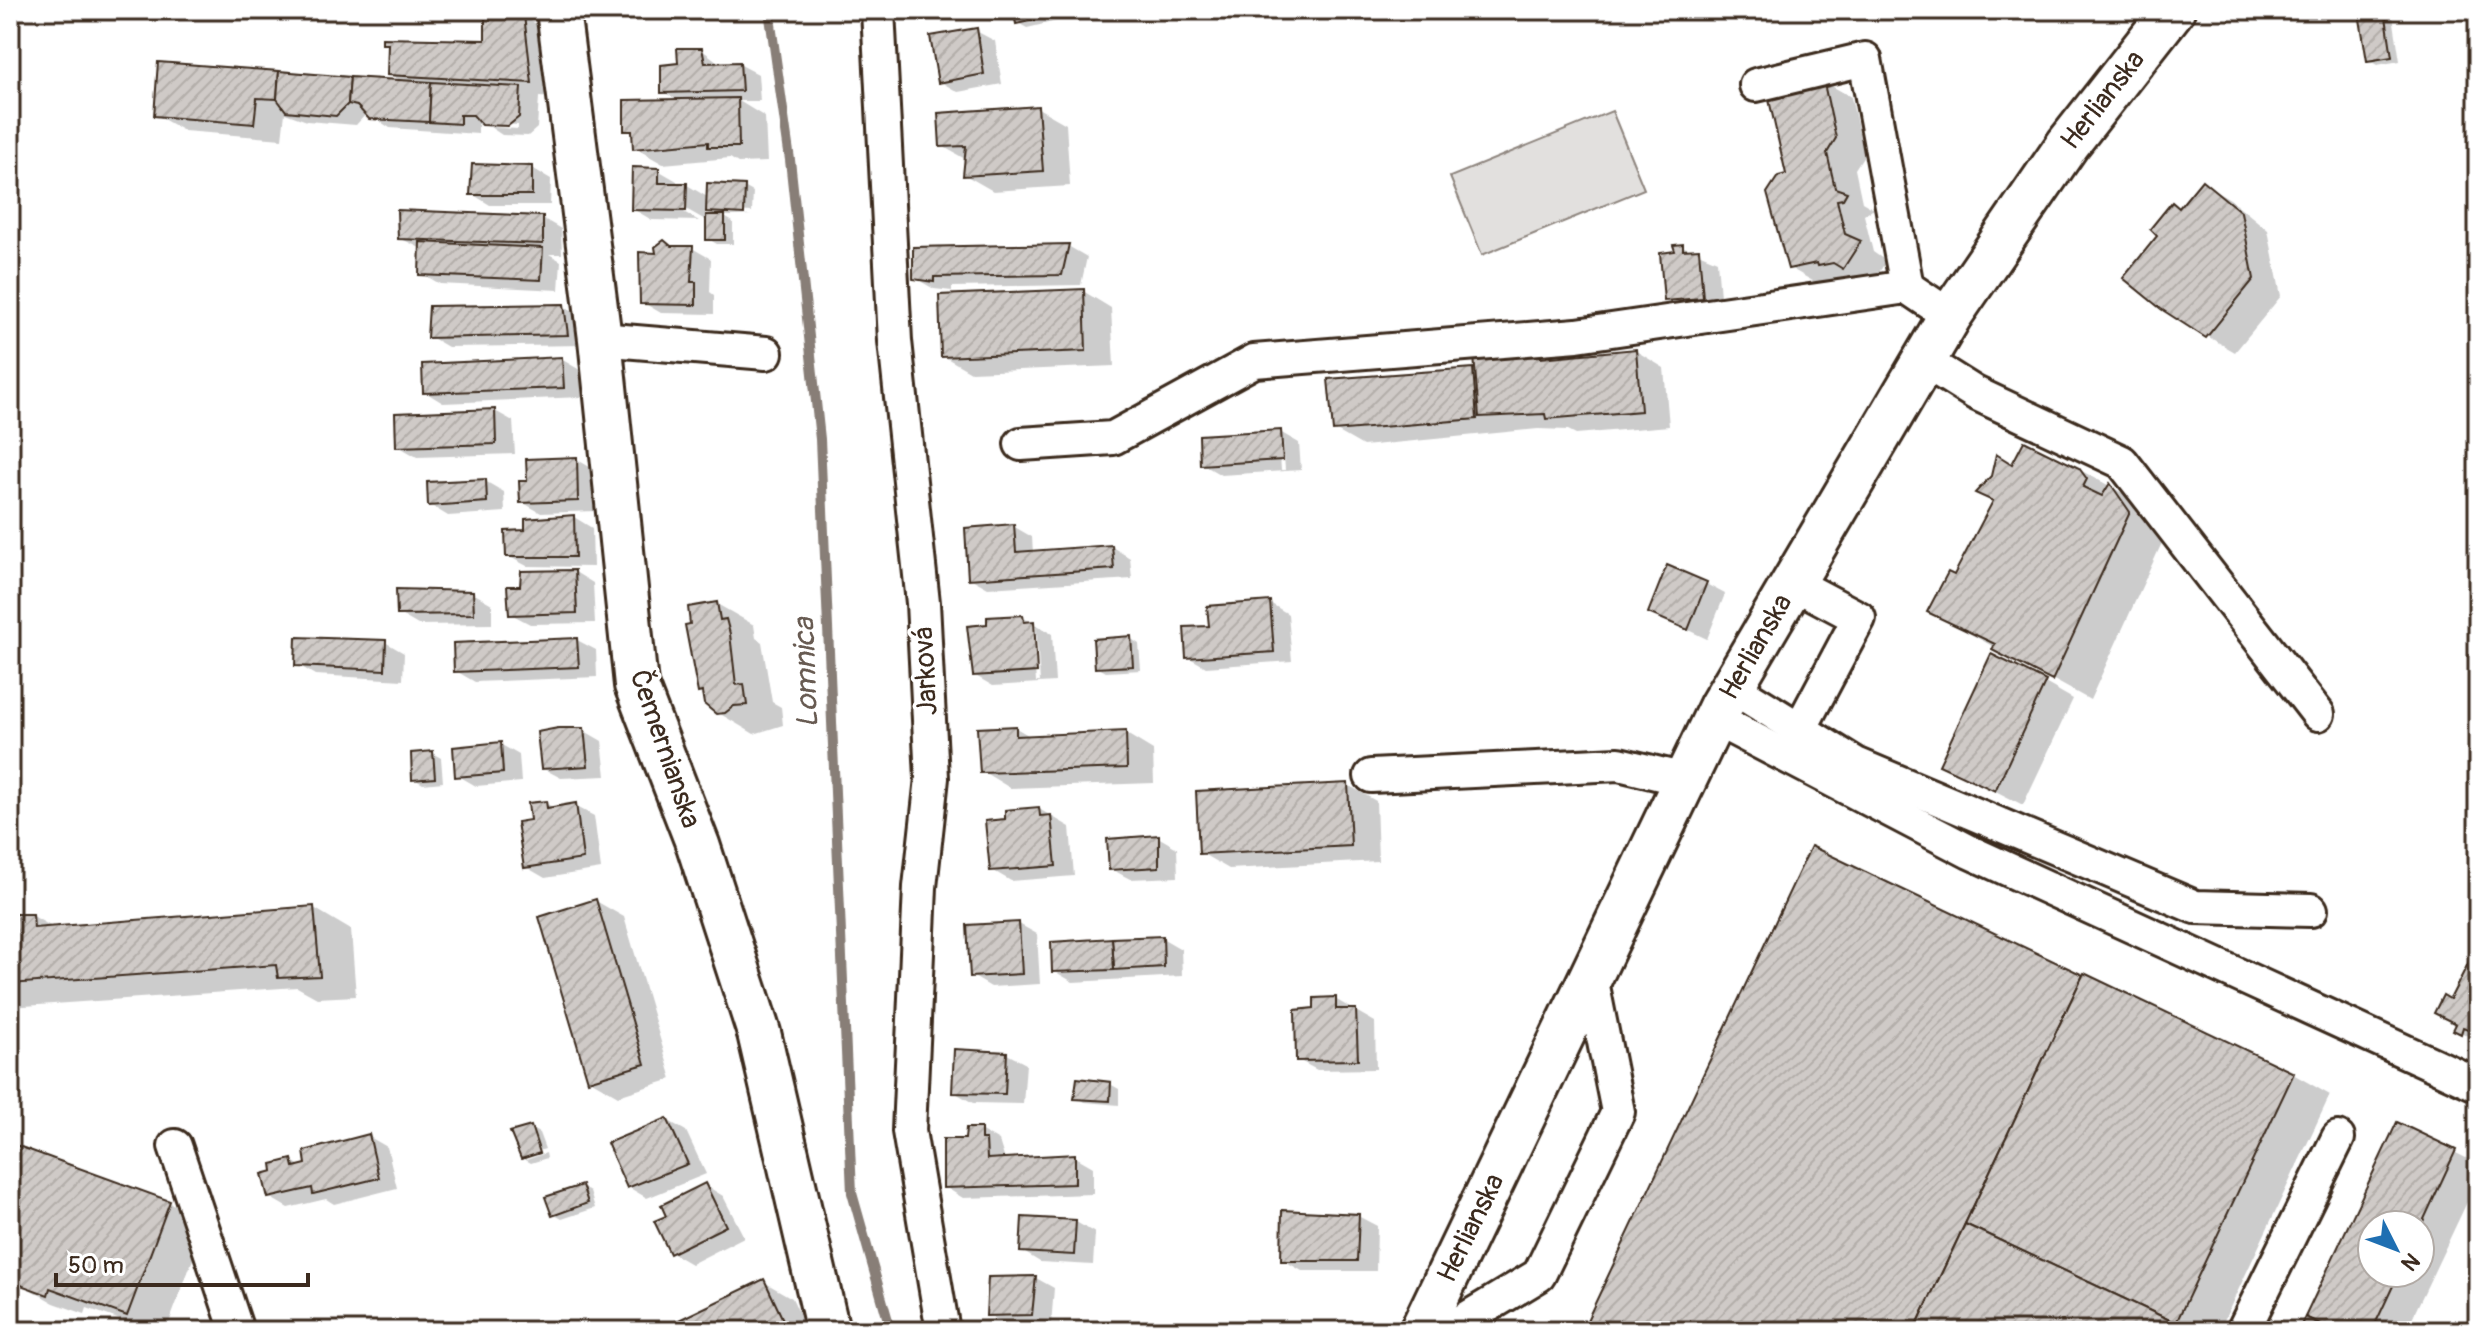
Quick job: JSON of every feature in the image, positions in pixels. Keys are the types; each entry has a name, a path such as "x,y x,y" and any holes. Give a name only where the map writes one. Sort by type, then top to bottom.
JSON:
{"main road":[{"name":"Čemernianska","path":"558,10 600,339 636,685 698,845 759,1033 828,1331"},
{"name":"Herlianska","path":"1421,1331 1723,703 1950,316 2068,144 2173,10"}],"street":[{"name":"Jarková","path":"878,10 895,341 923,603 932,778 920,887 909,1131 943,1331"},
{"path":"1756,85 1865,59 1907,287"},
{"path":"1021,444 1113,438 1254,361 1577,335 1907,287 1950,316"},
{"path":"600,339 766,353"},
{"path":"1924,361 1975,393 2122,462 2318,714"},
{"path":"1793,583 1859,618 1800,729"},
{"path":"1723,703 1800,729 1856,764 2195,907 2311,910"},
{"path":"1723,703 1970,852 2476,1084 2478,1079"},
{"path":"1371,776 1619,764 1685,780"},
{"path":"1446,1331 1539,1275 1618,1112 1591,976"},
{"path":"2243,1331 2338,1138"},
{"path":"175,1146 237,1331"}],"shaded area":[{"path":"1612,111 1644,189 1482,255 1450,177"}],"building":[{"path":"1013,10 1052,10 1053,16 1016,24"},
{"path":"2385,10 2392,57 2367,61 2359,13"},
{"path":"524,15 532,83 387,75 388,44 382,44 382,38 485,40 485,17"},
{"path":"977,28 984,74 938,83 930,36"},
{"path":"677,48 702,48 705,63 740,62 742,91 661,93 661,65 678,63"},
{"path":"158,62 279,71 277,99 257,98 254,124 154,116"},
{"path":"279,71 350,77 348,104 336,116 286,111 277,99"},
{"path":"350,77 431,82 429,122 369,119 357,106 348,104"},
{"path":"1823,79 1836,138 1827,153 1835,188 1847,192 1843,199 1837,200 1845,234 1861,241 1843,269 1833,263 1818,266 1817,263 1788,269 1767,193 1778,176 1786,174 1767,91"},
{"path":"431,82 521,87 519,117 508,126 482,125 473,115 460,115 460,124 429,122"},
{"path":"738,98 739,147 708,147 708,142 633,149 632,131 624,131 624,100"},
{"path":"1038,106 1043,171 963,176 966,146 940,147 938,113"},
{"path":"472,164 532,166 532,195 470,195"},
{"path":"632,167 659,168 659,183 687,183 686,211 631,210"},
{"path":"2202,180 2241,212 2254,279 2206,338 2161,309 2123,278 2157,236 2150,229 2172,202 2179,208"},
{"path":"707,183 745,185 744,214 706,212"},
{"path":"397,210 543,216 543,244 398,239"},
{"path":"706,215 725,215 725,240 706,240"},
{"path":"664,240 671,246 693,246 691,282 696,282 696,305 640,304 639,252 656,253 655,247"},
{"path":"420,242 543,248 541,280 419,275"},
{"path":"1069,244 1062,275 934,277 934,282 913,279 913,247"},
{"path":"1683,244 1683,250 1699,249 1703,298 1664,301 1660,253 1675,251 1673,245"},
{"path":"1084,289 1086,351 941,357 939,295"},
{"path":"564,304 568,335 427,338 429,306"},
{"path":"1636,349 1641,411 1546,419 1545,414 1479,417 1474,356 1540,350 1541,358"},
{"path":"562,357 564,388 423,393 422,364"},
{"path":"1473,368 1477,419 1333,431 1328,379"},
{"path":"495,409 496,444 396,447 395,413"},
{"path":"1281,430 1283,460 1200,465 1199,435"},
{"path":"2024,441 2079,468 2087,479 2083,487 2102,496 2110,483 2130,512 2052,681 1992,650 1995,644 1927,612 1948,572 1954,575 1993,501 1975,493 1991,476 1996,454 2012,464"},
{"path":"577,457 578,501 520,503 519,481 527,481 526,459"},
{"path":"486,479 487,502 428,506 427,482"},
{"path":"574,515 575,557 506,557 505,531 525,530 525,519"},
{"path":"1014,524 1016,552 1112,545 1114,569 968,579 965,528"},
{"path":"1667,565 1707,582 1688,630 1648,613"},
{"path":"575,570 577,613 509,615 507,586 520,586 521,571"},
{"path":"396,589 473,591 474,614 397,615"},
{"path":"1270,601 1274,652 1186,658 1184,627 1209,626 1207,606"},
{"path":"717,602 720,620 726,619 730,634 736,685 744,684 747,705 734,706 725,713 716,714 704,704 702,692 698,693 685,625 690,624 688,607"},
{"path":"1023,615 1024,622 1034,621 1037,672 973,676 967,626 987,624 987,617"},
{"path":"1131,636 1133,666 1095,668 1093,639"},
{"path":"296,637 386,640 385,670 295,666"},
{"path":"577,638 579,667 454,672 453,643"},
{"path":"1991,654 2046,681 1995,791 1939,765"},
{"path":"1016,726 1016,736 1126,731 1127,768 980,773 977,728"},
{"path":"584,728 588,766 541,769 537,732"},
{"path":"501,742 503,773 455,777 453,747"},
{"path":"433,751 435,778 412,780 411,753"},
{"path":"1348,783 1351,846 1199,854 1196,791"},
{"path":"546,801 547,808 576,803 583,859 524,868 517,822 530,820 528,803"},
{"path":"1039,807 1040,816 1051,815 1056,866 990,871 985,821 1005,819 1005,810"},
{"path":"1159,835 1159,867 1109,870 1107,839"},
{"path":"1811,846 2083,975 1914,1331 1582,1331"},
{"path":"596,899 645,1064 588,1081 539,917"},
{"path":"314,906 320,976 278,978 276,965 10,984 10,914 33,914 34,928"},
{"path":"1019,922 1022,974 970,977 967,925"},
{"path":"1163,936 1164,967 1114,970 1112,938"},
{"path":"1112,938 1114,970 1052,972 1051,942"},
{"path":"2478,944 2478,1033 2463,1027 2461,1034 2453,1030 2456,1024 2434,1013 2443,995 2450,999"},
{"path":"2084,973 2294,1073 2176,1323 1965,1224"},
{"path":"1336,997 1336,1009 1356,1009 1358,1060 1296,1061 1295,1010 1314,1008 1314,998"},
{"path":"954,1049 1007,1052 1005,1094 952,1093"},
{"path":"1077,1078 1111,1082 1110,1101 1074,1099"},
{"path":"667,1118 688,1164 627,1188 607,1143"},
{"path":"2397,1122 2456,1150 2429,1209 2356,1209 2356,1289 2392,1289 2372,1331 2335,1331 2305,1317"},
{"path":"531,1126 540,1153 521,1159 510,1132"},
{"path":"966,1128 981,1128 981,1139 986,1139 987,1159 1075,1154 1075,1184 943,1188 943,1139 965,1139"},
{"path":"369,1134 379,1178 313,1194 312,1188 268,1198 262,1174 273,1171 272,1164 292,1159 294,1167 306,1164 304,1151"},
{"path":"10,1143 170,1201 127,1316 50,1288 48,1295 15,1283 17,1276 10,1274"},
{"path":"705,1183 726,1226 670,1254 654,1221 666,1216 661,1205"},
{"path":"582,1185 588,1203 552,1216 545,1197"},
{"path":"1282,1210 1359,1214 1357,1261 1281,1261"},
{"path":"1022,1217 1076,1220 1074,1255 1020,1252"},
{"path":"1965,1224 2176,1323 2172,1331 1914,1331"},
{"path":"1036,1276 1032,1315 986,1316 988,1277"},
{"path":"764,1279 785,1324 771,1331 656,1331"},
{"path":"2305,1317 2335,1331 2298,1331"}],"waterway":[{"name":"Lomnica","path":"769,10 790,160 820,439 852,1193 891,1331"}]}
